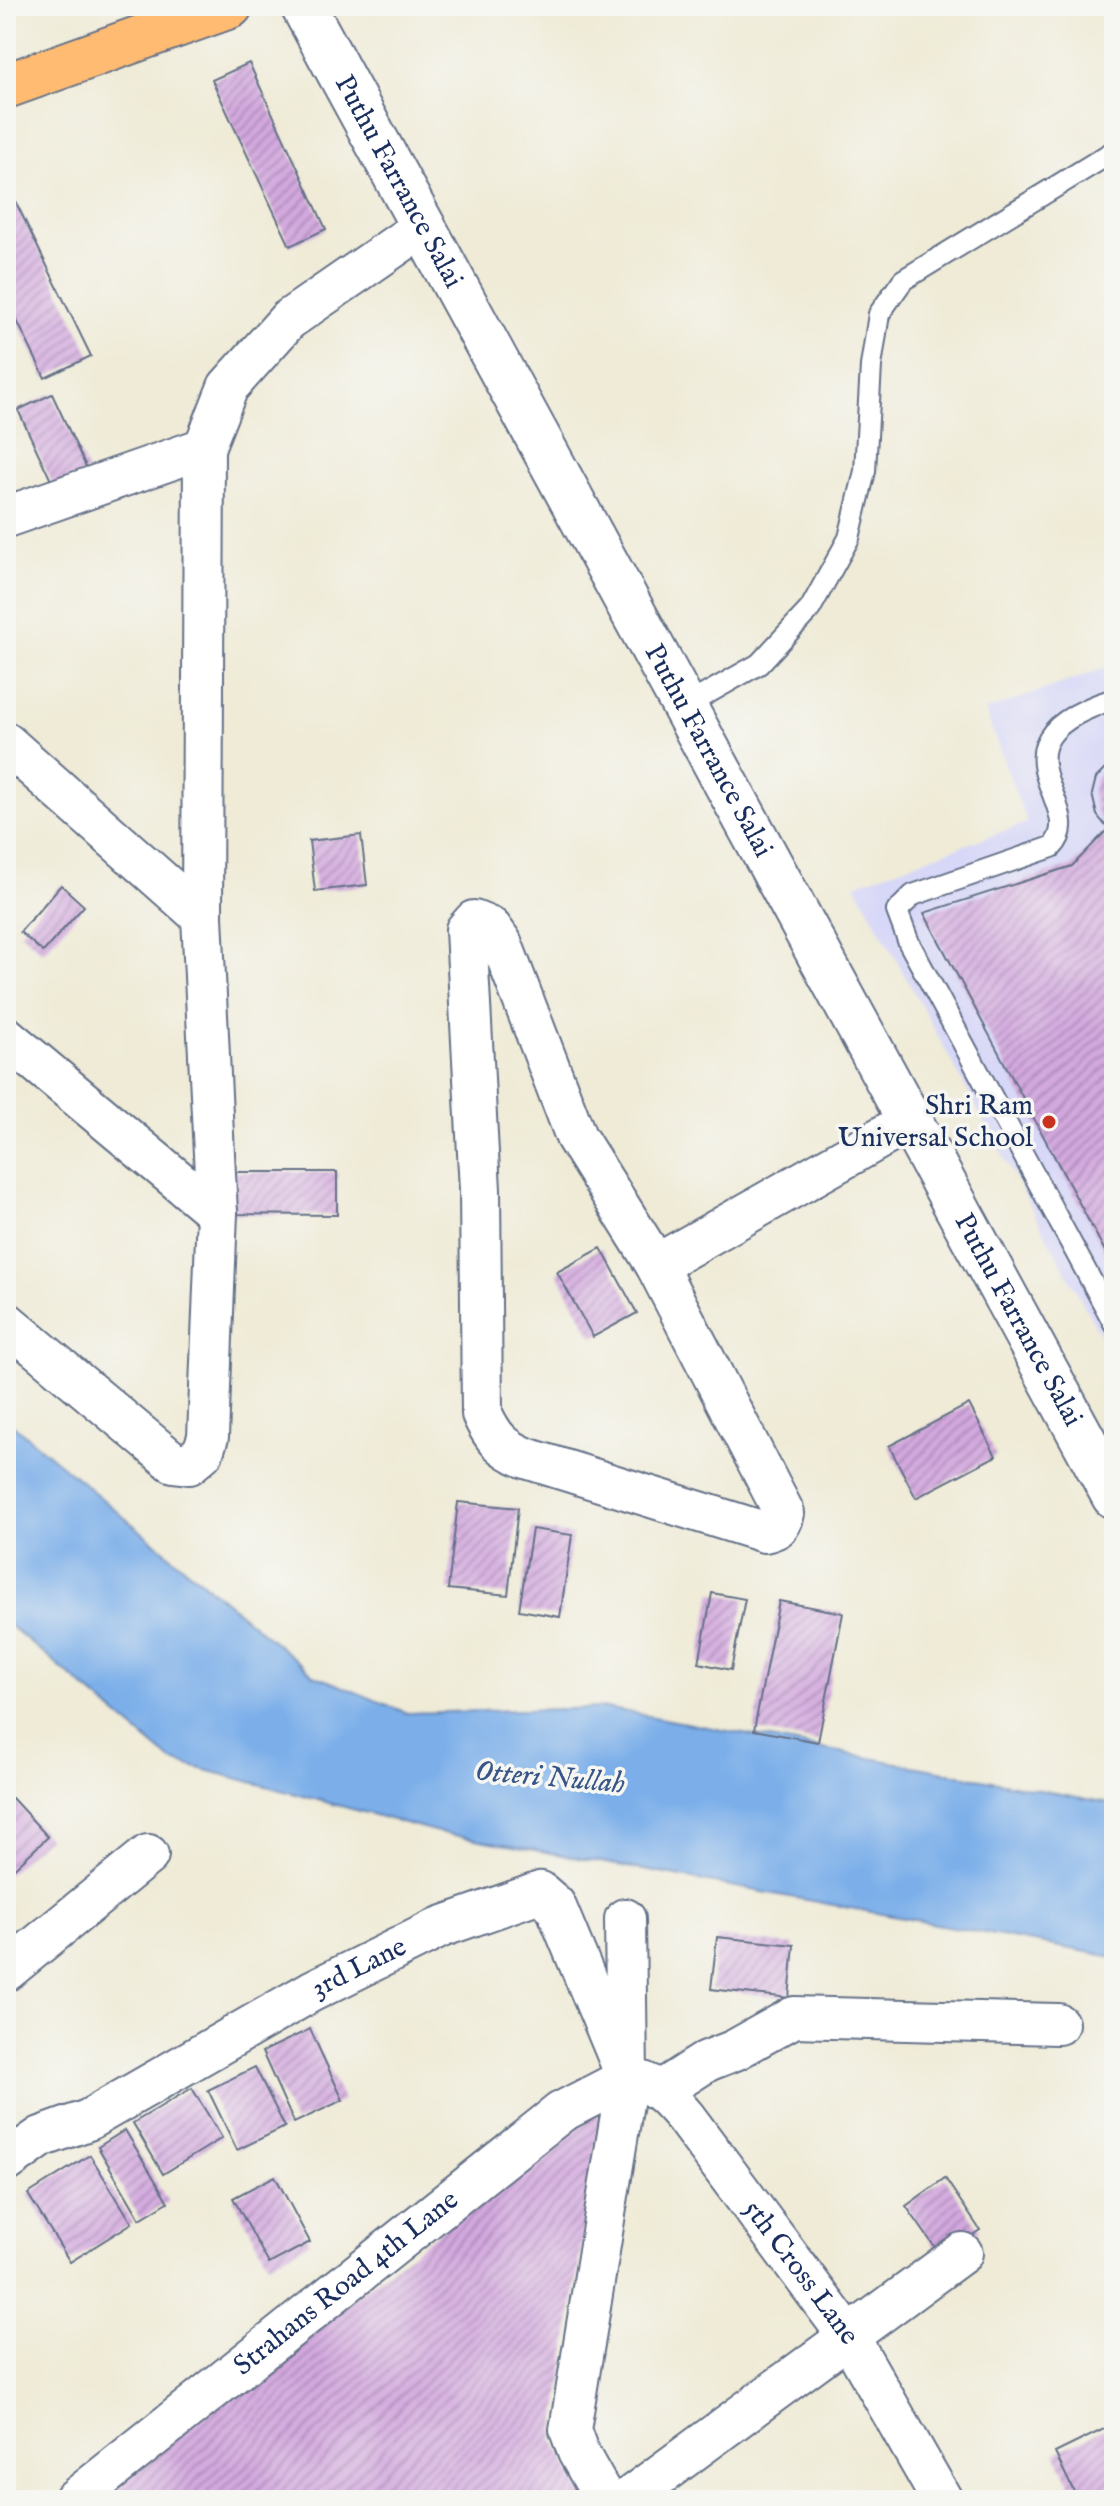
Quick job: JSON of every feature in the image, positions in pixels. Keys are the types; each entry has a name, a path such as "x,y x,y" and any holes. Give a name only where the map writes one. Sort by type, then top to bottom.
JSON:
{"main road":[{"path":"6,86 230,6"}],"street":[{"name":"Puthu Farrance Salai","path":"303,6 1112,1489"},
{"path":"6,1322 173,1462 189,1464 203,1452 208,1437 217,1213 202,917 204,448 228,387 288,320 424,226"},
{"path":"6,517 204,448"},
{"path":"6,743 202,917"},
{"path":"474,921 491,928 501,942 576,1137 656,1265 784,1513 782,1525 776,1530 764,1532 526,1458 506,1450 492,1436 482,1414 480,1190 466,930 474,921"},
{"path":"6,1037 217,1213"},
{"path":"656,1265 910,1121"},
{"path":"6,1971 148,1855"},
{"name":"3rd Lane","path":"6,2162 41,2137 88,2120 312,1991 441,1927 540,1892 555,1905 644,2084"},
{"path":"605,2500 578,2452 570,2430 644,2084 625,1919"},
{"name":"Strahans Road 4th Lane","path":"74,2500 561,2112 735,2050 794,2017 1058,2024"},
{"name":"5th Cross Lane","path":"644,2084 849,2337 942,2500"},
{"path":"626,2500 962,2253"}],"lane":[{"path":"685,706 759,664 810,609 849,538 865,471 871,366 879,314 903,280 1114,151"},
{"path":"1114,699 1086,707 1059,725 1045,740 1042,754 1061,826 1060,840 1052,847 913,895 897,911 909,943 1114,1323"}],"shaded area":[{"name":"Shri Ram Universal School","path":"1114,665 1114,1360 855,884 1027,823 985,711"}],"water":[{"name":"Otteri Nullah","path":"6,1419 314,1675 407,1713 606,1708 1114,1804 1114,1957 438,1832 172,1761 6,1622"}],"building":[{"path":"249,63 326,229 290,246 212,80"},
{"path":"6,182 91,356 45,378 6,298"},
{"path":"52,394 88,471 54,487 18,410"},
{"path":"1114,760 1114,1268 924,913 1072,866 1108,829 1097,815 1092,794 1096,778"},
{"path":"361,835 367,885 315,891 309,841"},
{"path":"61,885 84,906 43,952 20,932"},
{"path":"231,1172 337,1172 337,1215 231,1214"},
{"path":"601,1248 637,1313 593,1337 557,1272"},
{"path":"969,1404 996,1456 916,1498 889,1446"},
{"path":"458,1502 518,1508 508,1595 448,1589"},
{"path":"532,1529 572,1535 560,1617 519,1610"},
{"path":"712,1593 745,1599 731,1670 699,1663"},
{"path":"779,1601 843,1613 818,1742 754,1730"},
{"path":"12,1798 48,1837 6,1876 6,1804"},
{"path":"717,1937 794,1945 789,1998 711,1989"},
{"path":"310,2029 343,2100 294,2123 262,2052"},
{"path":"255,2067 285,2127 237,2150 208,2090"},
{"path":"192,2088 222,2138 163,2174 133,2123"},
{"path":"601,2105 554,2440 586,2500 96,2500"},
{"path":"125,2130 168,2202 140,2219 98,2147"},
{"path":"90,2155 132,2223 70,2262 28,2194"},
{"path":"275,2176 310,2242 269,2264 233,2198"},
{"path":"945,2178 980,2230 941,2256 906,2206"},
{"path":"1108,2427 1114,2440 1114,2500 1078,2500 1055,2453"}],"place":[{"name":"Shri Ram Universal School","path":"1049,1122"}]}
